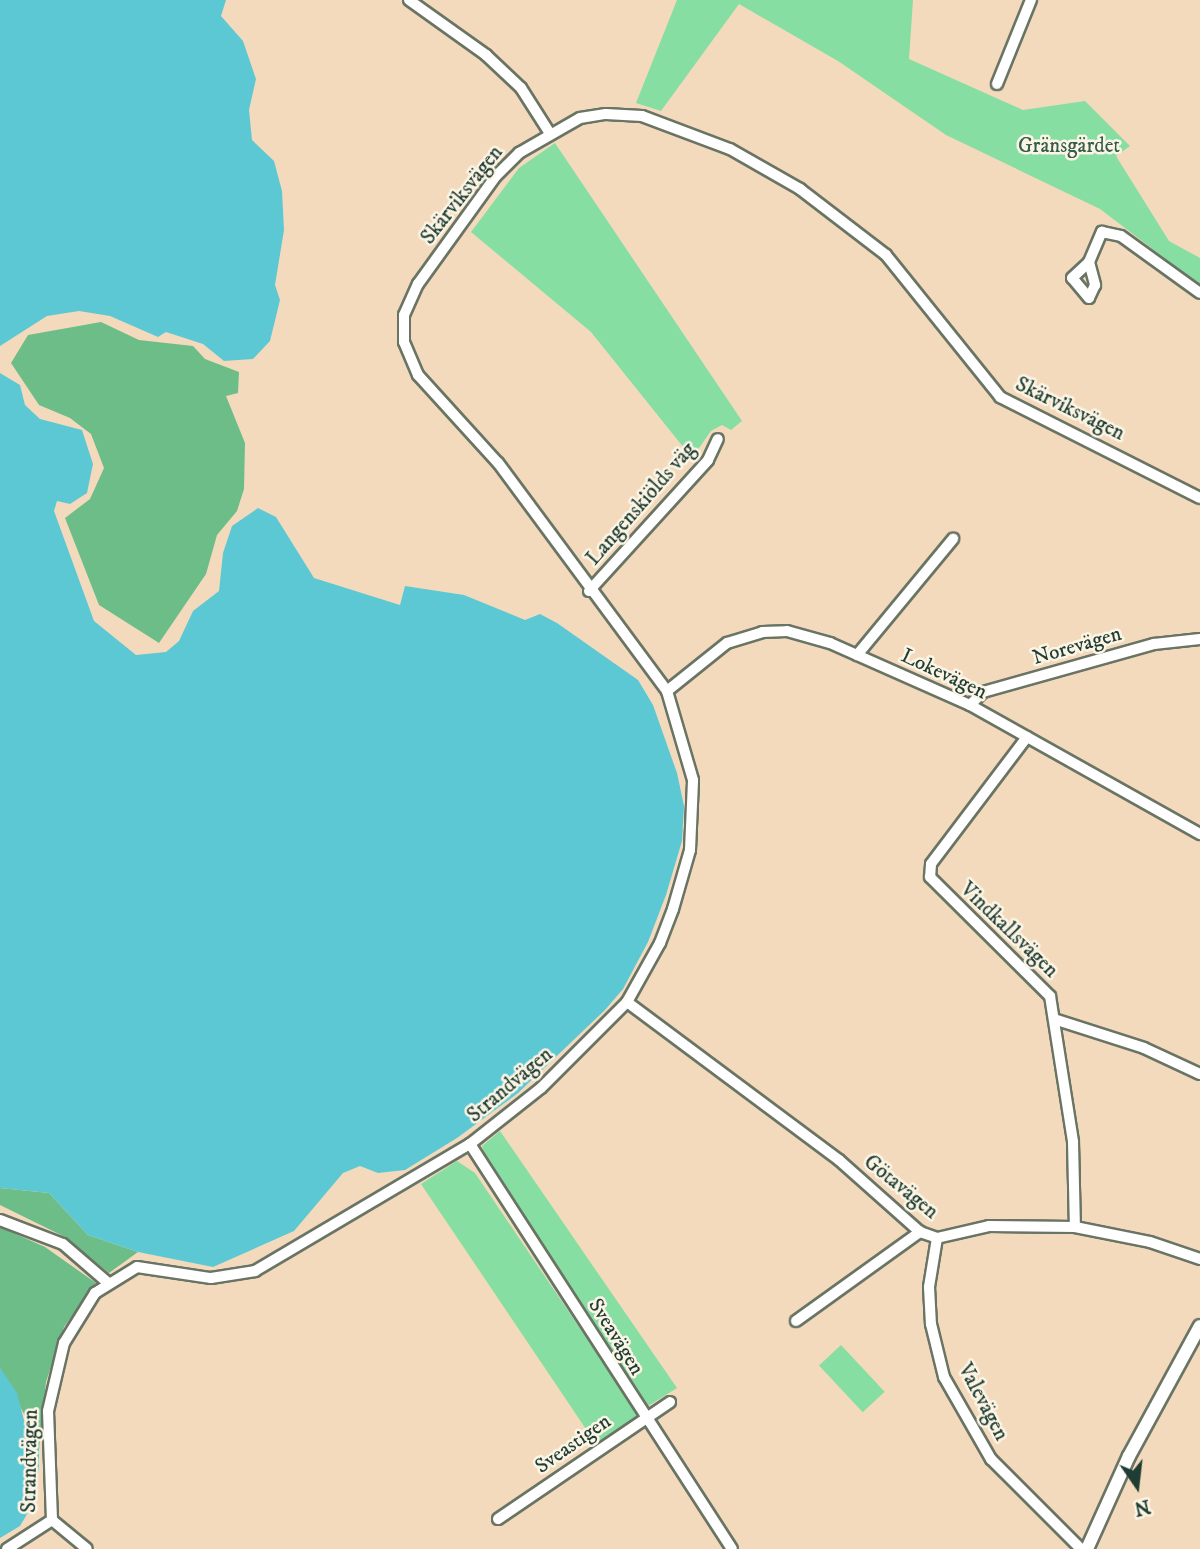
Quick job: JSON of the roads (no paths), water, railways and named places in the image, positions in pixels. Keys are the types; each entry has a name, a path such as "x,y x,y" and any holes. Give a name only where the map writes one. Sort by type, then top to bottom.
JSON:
{"street":[{"path":"409,0 486,55 521,88 549,132"},
{"path":"997,83 1031,0"},
{"name":"Skärviksvägen","path":"667,691 589,591 498,463 418,374 404,342 404,315 418,284 496,176 519,153 549,132 580,118 642,116 730,149 800,189 886,255 1000,397 1200,498"},
{"path":"1089,262 1102,232 1121,236 1200,293"},
{"name":"Langenskiölds väg","path":"589,591 708,460 718,439"},
{"path":"857,655 953,539"},
{"name":"Lokevägen","path":"667,691 727,643 762,632 787,631 857,655 970,705 1200,834"},
{"name":"Norevägen","path":"970,705 983,692 1154,644 1200,639"},
{"name":"Strandvägen","path":"7,1549 52,1520 48,1411 58,1364 74,1323 107,1282 137,1267 211,1278 255,1271 470,1144 541,1088 627,1003 660,943 690,850 693,780 667,691"},
{"name":"Vindkallsvägen","path":"1027,737 931,864 930,877 1050,996 1058,1020 1073,1142 1076,1227"},
{"name":"Götavägen","path":"627,1003 839,1160 920,1232 936,1238 989,1226 1076,1227 1150,1242 1200,1259"},
{"path":"1058,1020 1144,1048 1200,1074"},
{"name":"Sveavägen","path":"470,1144 732,1549"},
{"path":"0,1220 63,1244 107,1282"},
{"path":"796,1321 920,1232"},
{"name":"Valevägen","path":"936,1238 929,1287 930,1324 944,1377 991,1459 1081,1549"},
{"path":"1087,1549 1129,1456 1200,1326"},
{"name":"Sveastigen","path":"498,1518 670,1402"},
{"path":"52,1520 87,1549"}],"water":[{"path":"0,0 226,0 221,16 243,41 256,79 249,110 252,140 274,161 282,191 284,230 275,285 280,300 270,341 253,359 224,361 203,344 166,332 158,337 110,316 79,311 47,316 0,346"},
{"path":"0,373 20,385 25,405 40,419 82,430 93,464 87,493 70,504 57,501 54,511 94,621 136,655 166,652 179,641 193,611 219,591 223,553 232,526 258,508 276,517 314,578 400,605 405,586 464,595 525,620 540,614 557,623 638,680 653,705 677,773 684,806 682,841 666,895 648,942 623,989 605,1010 518,1093 457,1138 405,1170 378,1173 360,1166 343,1173 294,1231 213,1267 138,1252 88,1235 49,1193 0,1188"},
{"path":"0,1368 17,1393 28,1436 39,1450 39,1468 33,1504 20,1526 0,1538"}],"park label":[{"name":"Gränsgärdet","path":"1069,146"}]}
